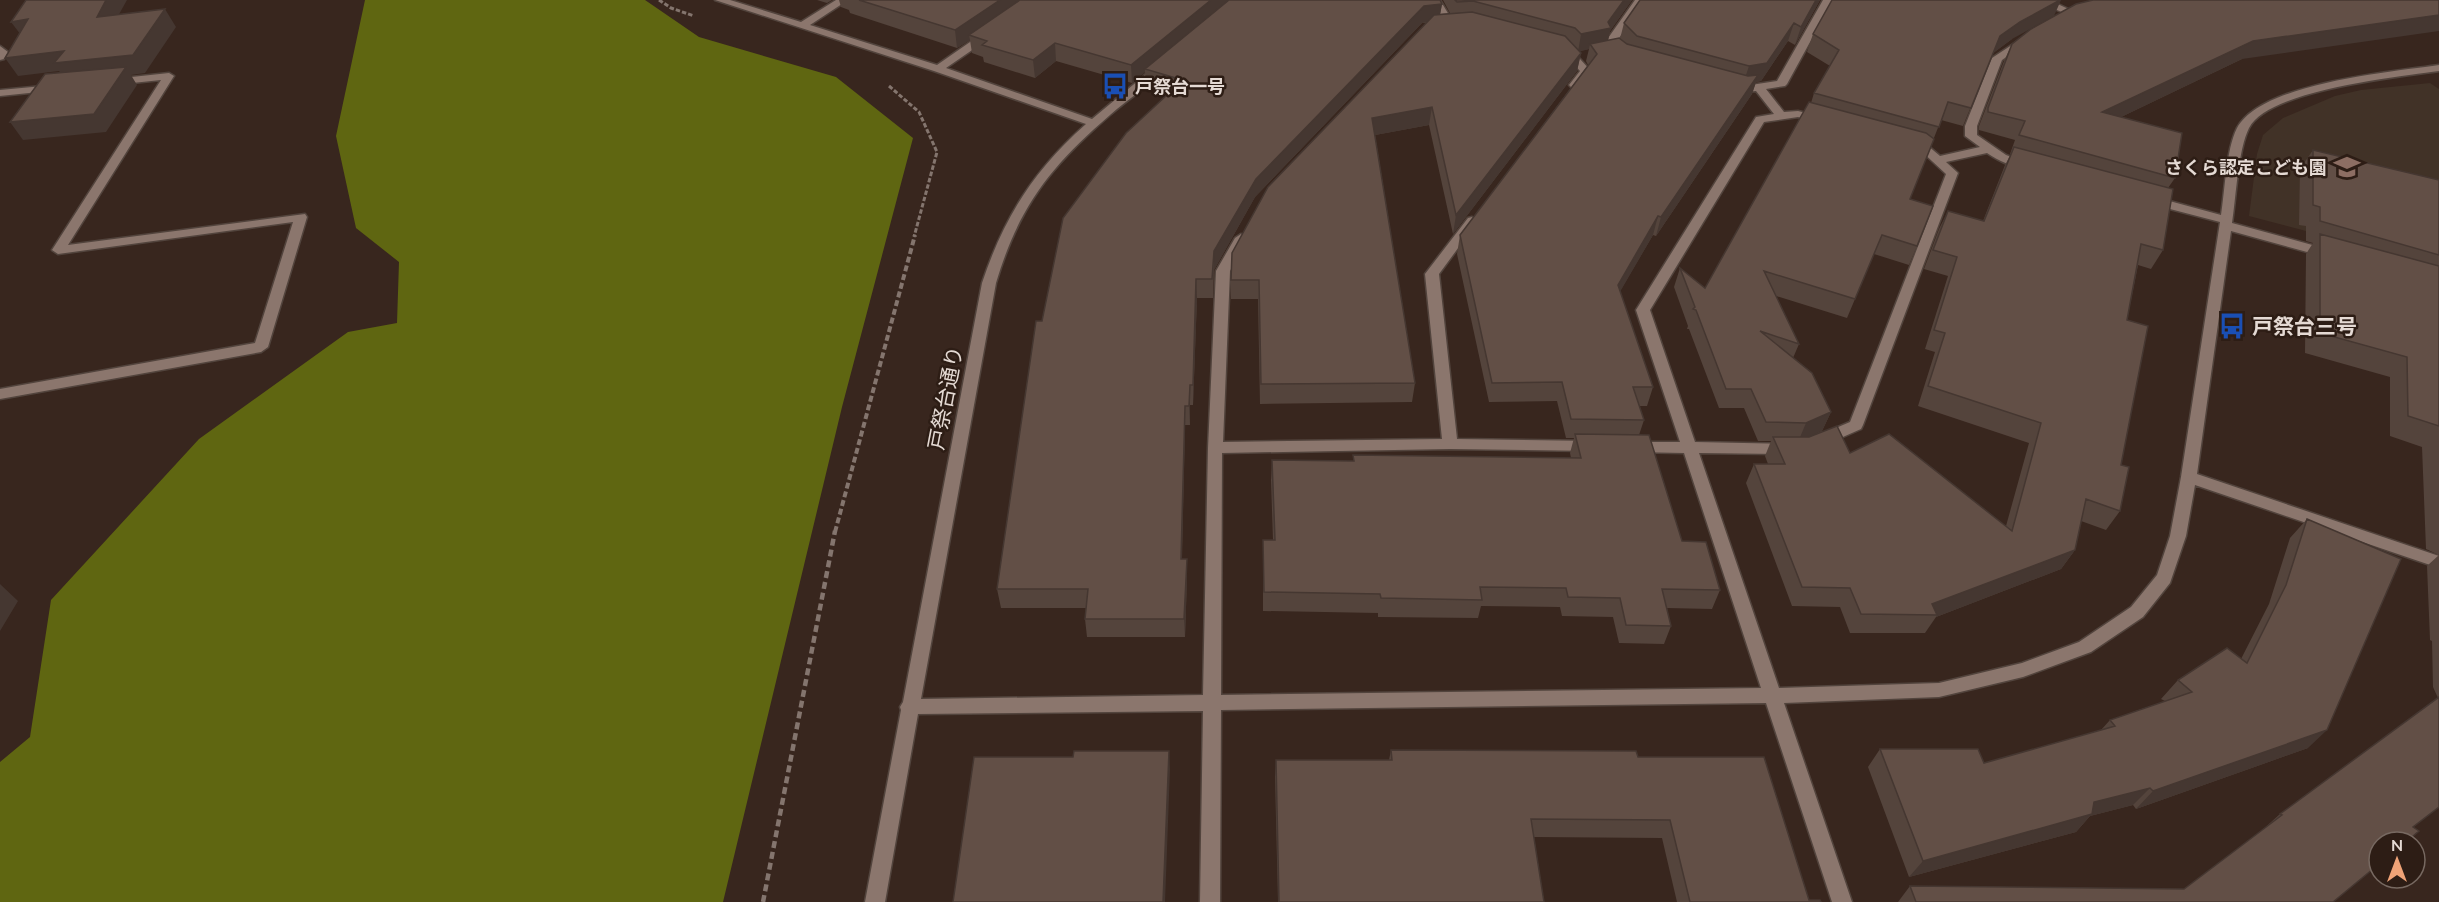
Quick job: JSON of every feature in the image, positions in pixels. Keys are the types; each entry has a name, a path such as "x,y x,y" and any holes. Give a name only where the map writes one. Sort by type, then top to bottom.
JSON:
{"street":[{"path":"720,0 938,69 1095,123"},
{"path":"802,26 843,0"},
{"path":"1436,0 1450,25"},
{"path":"1637,61 1613,50 1611,41 1640,0"},
{"path":"1722,84 1743,89 1780,84 1828,0"},
{"path":"2040,0 2072,13"},
{"path":"938,69 993,32"},
{"path":"2035,33 1997,58 1971,126 1971,136 2002,158 2036,168"},
{"path":"1556,47 1580,57 1586,71 1564,99"},
{"path":"0,49 3,52 0,57"},
{"name":"戸祭台通り","path":"875,902 909,707 995,261 1011,220 1038,179 1095,123 1168,61"},
{"path":"909,707 1860,694 1939,690 2023,670 2085,647 2137,612 2164,578 2178,536 2242,127 2254,114 2269,105 2313,91 2439,68"},
{"path":"2422,71 2439,81"},
{"path":"0,394 261,347 301,217 58,250 169,76 102,83"},
{"path":"0,93 68,86"},
{"path":"1759,87 1781,116"},
{"path":"1832,123 1798,114 1760,119 1643,310 1842,902"},
{"path":"1215,447 1450,444 1689,448 1804,447 1856,425 1952,173 1923,147 1900,141"},
{"path":"1937,160 1989,149"},
{"path":"2137,196 2338,256"},
{"path":"1450,444 1431,274 1480,209"},
{"path":"1209,902 1215,447 1223,271 1250,222"},
{"path":"2189,477 2439,562"}],"path":[{"path":"659,0 671,8 702,18"},
{"path":"763,902 831,547 937,152 920,112 886,83"}],"shaded area":[{"name":"さくら認定こども園","path":"2430,83 2439,89 2439,266 2249,216 2257,154 2263,135 2283,118 2335,96 2361,90"}],"green space":[{"path":"365,0 645,0 699,37 836,77 913,138 842,407 723,902 0,902 0,762 30,737 51,600 199,439 348,332 397,323 399,262 356,228 336,136"}],"building":[{"path":"26,0 106,0 97,17 165,9 133,55 54,63 64,51 5,58 28,19 11,22"},
{"path":"859,0 1000,0 955,30"},
{"path":"1020,0 1211,0 1131,65 1055,43 1033,60 982,45 987,41 969,35"},
{"path":"1229,0 1440,0 1442,4 1424,6 1256,179 1214,251 1212,279 1196,279 1193,385 1190,385 1189,406 1185,406 1181,559 1187,559 1184,619 1085,619 1088,589 997,589 1036,321 1042,321 1063,218 1126,133 1183,80 1145,69"},
{"path":"1455,0 1624,0 1608,22 1611,28 1581,34 1575,28 1473,1 1457,2"},
{"path":"1640,0 1816,0 1801,27 1794,23 1767,63 1749,66 1637,36 1624,23"},
{"path":"1832,0 2060,0 2000,36 1971,108 1948,102 1939,127 1814,93 1839,50 1813,34"},
{"path":"2093,0 2439,0 2439,15 2253,41 2102,112 2182,133 2175,178 2019,135 2025,121 1988,112 2012,44 2031,29 2076,4"},
{"path":"1472,12 1565,36 1581,53 1456,215 1432,107 1372,118 1415,383 1261,384 1259,280 1231,280 1232,253 1268,187 1434,15"},
{"path":"1619,38 1627,44 1748,76 1758,75 1661,217 1658,216 1618,285 1653,387 1633,387 1644,420 1571,419 1562,382 1492,383 1460,235 1597,54 1590,44"},
{"path":"126,67 94,114 10,122 45,74"},
{"path":"1809,102 1926,133 1934,139 1910,199 1933,206 1917,246 1882,235 1855,299 1764,271 1799,344 1760,331 1812,373 1831,412 1806,423 1766,422 1751,389 1726,389 1696,310 1693,309 1695,307 1680,268 1705,288"},
{"path":"2014,147 2173,189 2163,250 2141,244 2127,320 2148,326 2121,465 2129,467 2120,511 2086,499 2075,550 1932,604 1937,615 1861,614 1850,588 1802,587 1754,464 1785,464 1773,437 1809,437 1837,426 1850,453 1889,434 2012,531 2041,423 1928,386 1945,333 1934,330 1957,257 1933,250 1948,211 1984,221"},
{"name":"さくら認定こども園","path":"2313,150 2439,180 2439,255 2320,221 2320,207 2313,205"},
{"path":"2320,234 2439,266 2439,426 2408,416 2407,357 2320,333"},
{"path":"1575,434 1649,435 1682,541 1706,542 1720,590 1662,589 1671,626 1626,625 1620,598 1568,597 1566,588 1480,587 1482,600 1381,598 1380,594 1264,592 1263,540 1275,540 1272,460 1354,461 1353,455 1581,458"},
{"path":"2307,519 2401,559 2327,730 2153,791 2150,788 2094,802 2092,814 1923,861 1880,749 1978,749 1984,763 2115,726 2110,720 2192,692 2178,680 2227,648 2247,663 2286,585"},
{"path":"2439,697 2439,807 2413,827 2418,830 2367,830 2367,874 2333,902 1916,902 1910,886 2184,889 2282,815 2280,814"},
{"path":"1391,750 1636,751 1638,757 1764,757 1809,900 1820,900 1821,902 1690,902 1670,820 1531,819 1544,902 1279,902 1276,760 1392,760"},
{"path":"1074,751 1169,751 1163,902 953,902 974,757 1073,757"}],"place":[{"name":"戸祭台一号","path":"1115,86"},
{"name":"さくら認定こども園","path":"2347,167"},
{"name":"戸祭台三号","path":"2232,326"}]}
